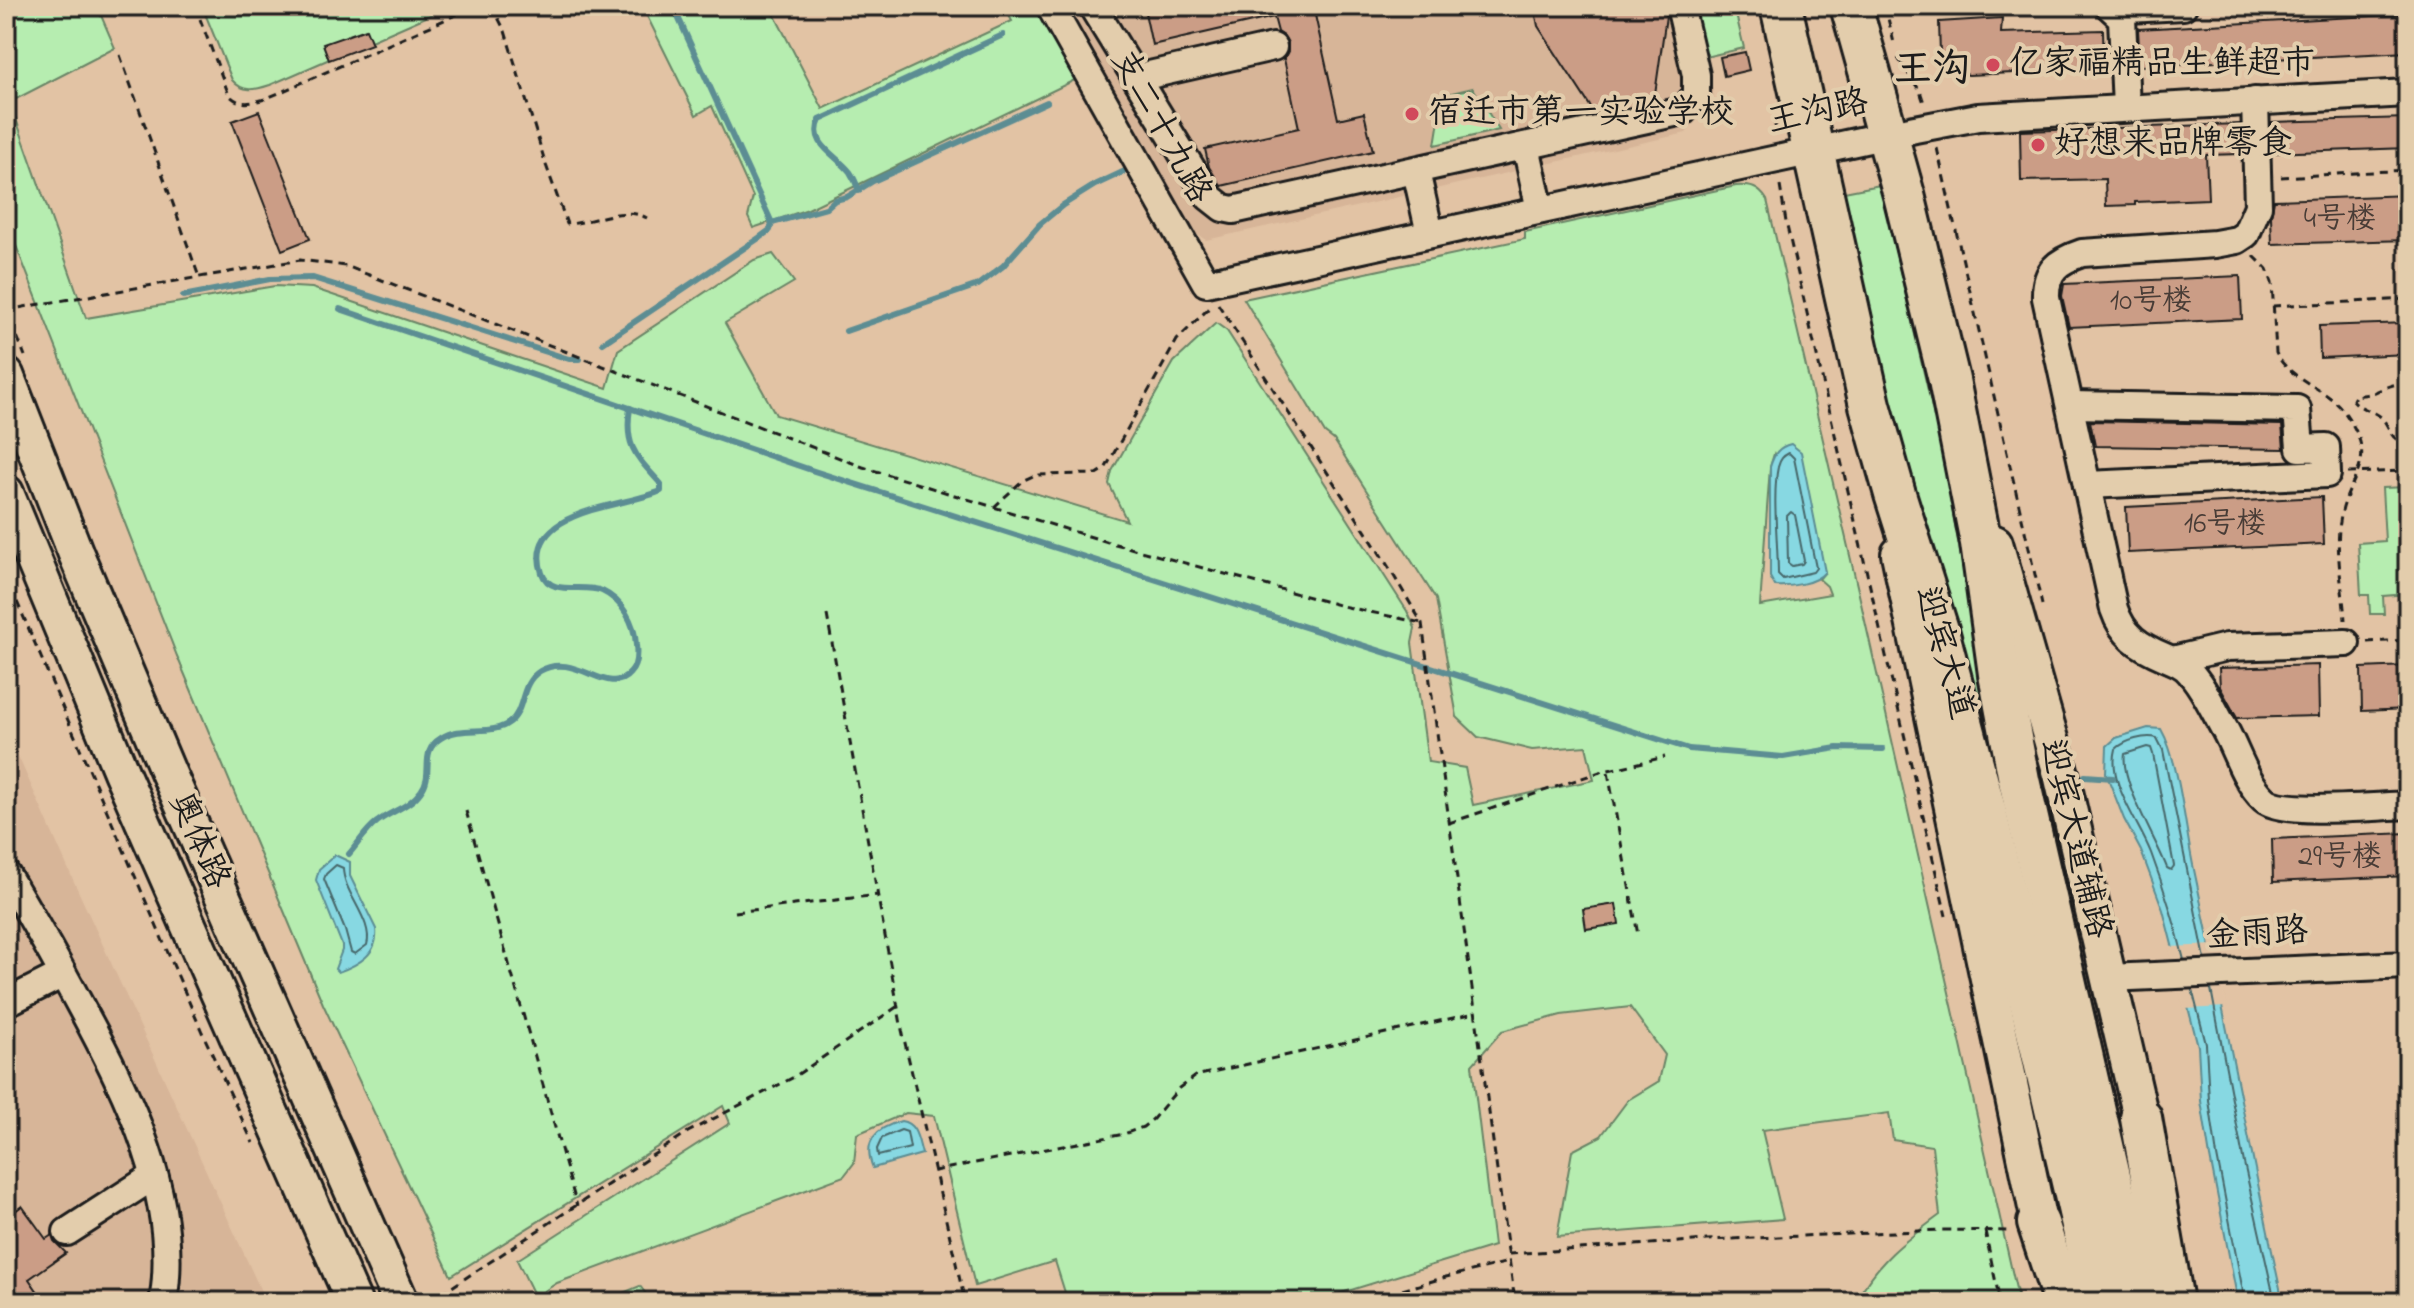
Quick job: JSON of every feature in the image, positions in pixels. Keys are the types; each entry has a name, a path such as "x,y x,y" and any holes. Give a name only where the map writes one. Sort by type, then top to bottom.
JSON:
{"highway":[{"name":"迎宾大道","path":"1781,6 1870,405 1938,630 1986,813 2100,1302"},
{"name":"迎宾大道","path":"1851,6 1904,195 1949,380 1981,543 1999,674 2019,780 2139,1302"},
{"path":"2141,1118 2173,1302"},
{"path":"2029,1227 2064,1302"}],"main road":[{"name":"奥体路","path":"6,375 76,554 168,772 401,1302"},
{"name":"迎宾大道辅路","path":"1949,380 2061,774 2141,1118 2189,1302"},
{"path":"1870,405 2029,1227 2057,1302"},
{"name":"奥体路","path":"6,493 16,548 126,785 354,1302"}],"street":[{"name":"支二十九路","path":"1050,6 1211,292"},
{"path":"1092,6 1209,197 1223,208 1246,209 1526,146 1654,107 1683,111 1696,95 1696,75 1680,6"},
{"path":"2112,6 2128,9 2183,6"},
{"path":"2112,6 2122,18 2126,108"},
{"path":"1136,78 1273,47"},
{"name":"王沟路","path":"1211,292 1430,234 1978,117 2408,93"},
{"path":"2255,101 2258,206 2246,234 2237,240 2215,244 2082,253 2056,266 2046,285 2046,298 2118,621 2126,634 2136,643 2184,666 2198,682 2253,785 2266,801 2290,807 2320,809 2408,805"},
{"path":"1526,146 1540,210"},
{"path":"1416,171 1430,234"},
{"path":"2070,405 2297,409 2300,448 2326,447 2327,474 2087,485"},
{"path":"2173,660 2227,647 2346,643"},
{"path":"6,874 63,974 123,1089 139,1127 154,1176 163,1224 166,1255 163,1302"},
{"name":"金雨路","path":"2108,978 2408,965"},
{"path":"6,1003 63,974"},
{"path":"67,1232 154,1176"}],"path":[{"path":"195,6 229,95 241,103 265,99 476,6"},
{"path":"492,6 505,31 567,224 632,212 647,218"},
{"path":"120,55 199,277"},
{"path":"2257,178 2408,170"},
{"path":"1780,186 1949,928"},
{"path":"6,310 300,260 346,266 863,467 1108,542 1342,606 1422,623"},
{"path":"994,507 1022,481 1035,475 1097,474 1105,469 1177,340 1211,292 1422,623 1515,1302"},
{"path":"2273,306 2408,299"},
{"path":"2408,385 2383,387 2374,393 2355,396 2353,400 2363,410 2380,416 2394,439 2408,441"},
{"path":"2327,474 2408,471"},
{"path":"6,576 196,1018 255,1146"},
{"path":"827,615 898,1006 965,1302"},
{"path":"1449,823 1636,762 1665,757"},
{"path":"1608,772 1638,935"},
{"path":"466,811 577,1206"},
{"path":"735,912 878,895"},
{"path":"429,1302 688,1132 794,1077 898,1006"},
{"path":"934,1171 1133,1131 1153,1119 1179,1088 1195,1076 1475,1013"},
{"path":"1509,1254 1722,1239 2029,1227"},
{"path":"1985,1231 2000,1302"},
{"path":"1362,1302 1510,1262"}],"shaded area":[{"name":"宿迁市第一实验学校","path":"1065,6 1693,6 1714,96 1686,133 1206,240 1186,227"},
{"path":"6,729 75,884 266,1302 6,1302"}],"green space":[{"path":"6,6 97,6 115,48 10,102 86,318 275,286 312,288 607,388 618,350 754,260 773,254 794,282 725,323 776,415 1127,521 1109,484 1112,471 1174,362 1216,323 1227,331 1407,611 1415,628 1412,643 1428,762 1465,768 1473,805 1594,780 1586,746 1532,750 1478,737 1457,717 1436,599 1334,440 1325,433 1244,299 1525,239 1525,232 1736,186 1757,190 1767,200 2019,1302 1855,1302 1892,1253 1940,1215 1932,1146 1893,1140 1889,1113 1762,1130 1783,1219 1557,1237 1572,1151 1601,1136 1628,1100 1659,1081 1665,1055 1630,1007 1561,1015 1502,1031 1472,1065 1494,1246 1312,1302 1068,1302 1055,1261 975,1286 934,1116 906,1113 857,1134 854,1163 844,1176 557,1283 535,1297 517,1260 730,1123 723,1106 451,1276 323,1004 177,656 6,220","holes":["1774,454 1825,572 1819,579 1830,594 1760,606 1770,467"]},
{"path":"202,6 451,6 270,85 250,89 240,87 232,80"},
{"path":"642,6 770,6 823,109 1012,21 1004,6 1040,6 1081,77 808,209 753,228 748,217 753,197 712,106 696,115"},
{"path":"1693,6 1734,6 1744,48 1705,57"},
{"path":"1473,88 1499,130 1435,145 1443,95"},
{"path":"1880,185 1941,446 1995,748 2123,1302 1912,494 1839,193"},
{"path":"2408,487 2408,594 2383,596 2384,614 2370,614 2369,595 2361,595 2358,543 2385,541 2382,488"},
{"path":"640,1286 652,1302 601,1302"}],"water":[{"path":"1791,444 1801,452 1825,572 1809,582 1775,586 1770,577 1770,467 1777,452"},
{"path":"2148,728 2161,729 2177,776 2283,1302 2238,1302 2201,1101 2198,1046 2163,910 2106,773 2107,746 2116,738"},
{"path":"335,855 350,862 350,876 376,929 371,952 360,962 338,972 335,969 342,945 316,880 319,869"},
{"path":"901,1121 914,1129 922,1154 873,1168 870,1143 878,1132"}],"pier":[{"path":"2214,945 2227,1007 2184,1009 2169,947"}],"building":[{"path":"1313,6 1338,119 1364,113 1373,151 1221,186 1209,167 1205,149 1299,128 1284,59 1288,43 1278,32 1274,17 1152,45 1144,8"},
{"path":"1534,6 1664,6 1666,16 1655,94 1592,109 1538,26"},
{"path":"2408,14 2408,52 2140,66 2138,29"},
{"path":"2002,18 2001,33 2103,30 2104,69 1968,75 1940,54 1939,22"},
{"path":"366,29 372,44 329,60 323,44"},
{"path":"1745,52 1749,70 1724,76 1720,57"},
{"path":"259,111 310,239 282,250 232,121"},
{"path":"2408,118 2408,148 2272,153 2272,122"},
{"path":"2240,124 2240,154 2206,155 2208,199 2106,206 2105,179 2021,181 2020,131"},
{"path":"2408,195 2408,240 2272,244 2274,200"},
{"path":"2240,276 2242,319 2069,327 2062,296 2064,284"},
{"path":"2408,323 2408,354 2320,358 2319,326"},
{"path":"2090,421 2282,425 2284,449 2095,446"},
{"path":"2322,497 2324,544 2128,553 2126,507"},
{"path":"2318,665 2319,716 2237,718 2220,687 2219,668"},
{"path":"2408,666 2408,709 2362,711 2361,668"},
{"path":"2408,833 2408,876 2273,882 2272,839"},
{"path":"1616,904 1619,924 1586,929 1583,909"},
{"path":"6,1197 15,1211 22,1206 46,1239 52,1235 66,1253 29,1279 45,1302 6,1302"}],"waterway":[{"path":"603,343 759,238 770,230 772,223 673,6"},
{"path":"859,191 850,172 821,143 817,128 820,120 1003,35"},
{"path":"772,223 826,208 835,200 847,197 873,181 1047,102"},
{"path":"846,331 978,285 1003,266 1040,224 1063,205 1125,171"},
{"path":"183,296 270,279 313,278 569,359 579,359"},
{"path":"340,309 814,471 1689,749 1783,757 1837,748 1883,749"},
{"path":"349,854 373,825 421,791 427,777 428,756 434,744 449,734 495,729 510,722 515,717 525,689 540,671 553,666 566,666 612,681 621,680 632,670 636,656 635,637 621,606 602,591 552,585 542,573 540,552 547,535 561,523 580,514 661,491 661,484 639,458 631,442 630,408"},
{"path":"2085,776 2113,778"}],"place":[{"name":"亿家福精品生鲜超市","path":"1993,65"},
{"name":"宿迁市第一实验学校","path":"1412,114"},
{"name":"好想来品牌零食","path":"2038,145"}],"district":[{"name":"王沟","path":"1932,71"}]}
